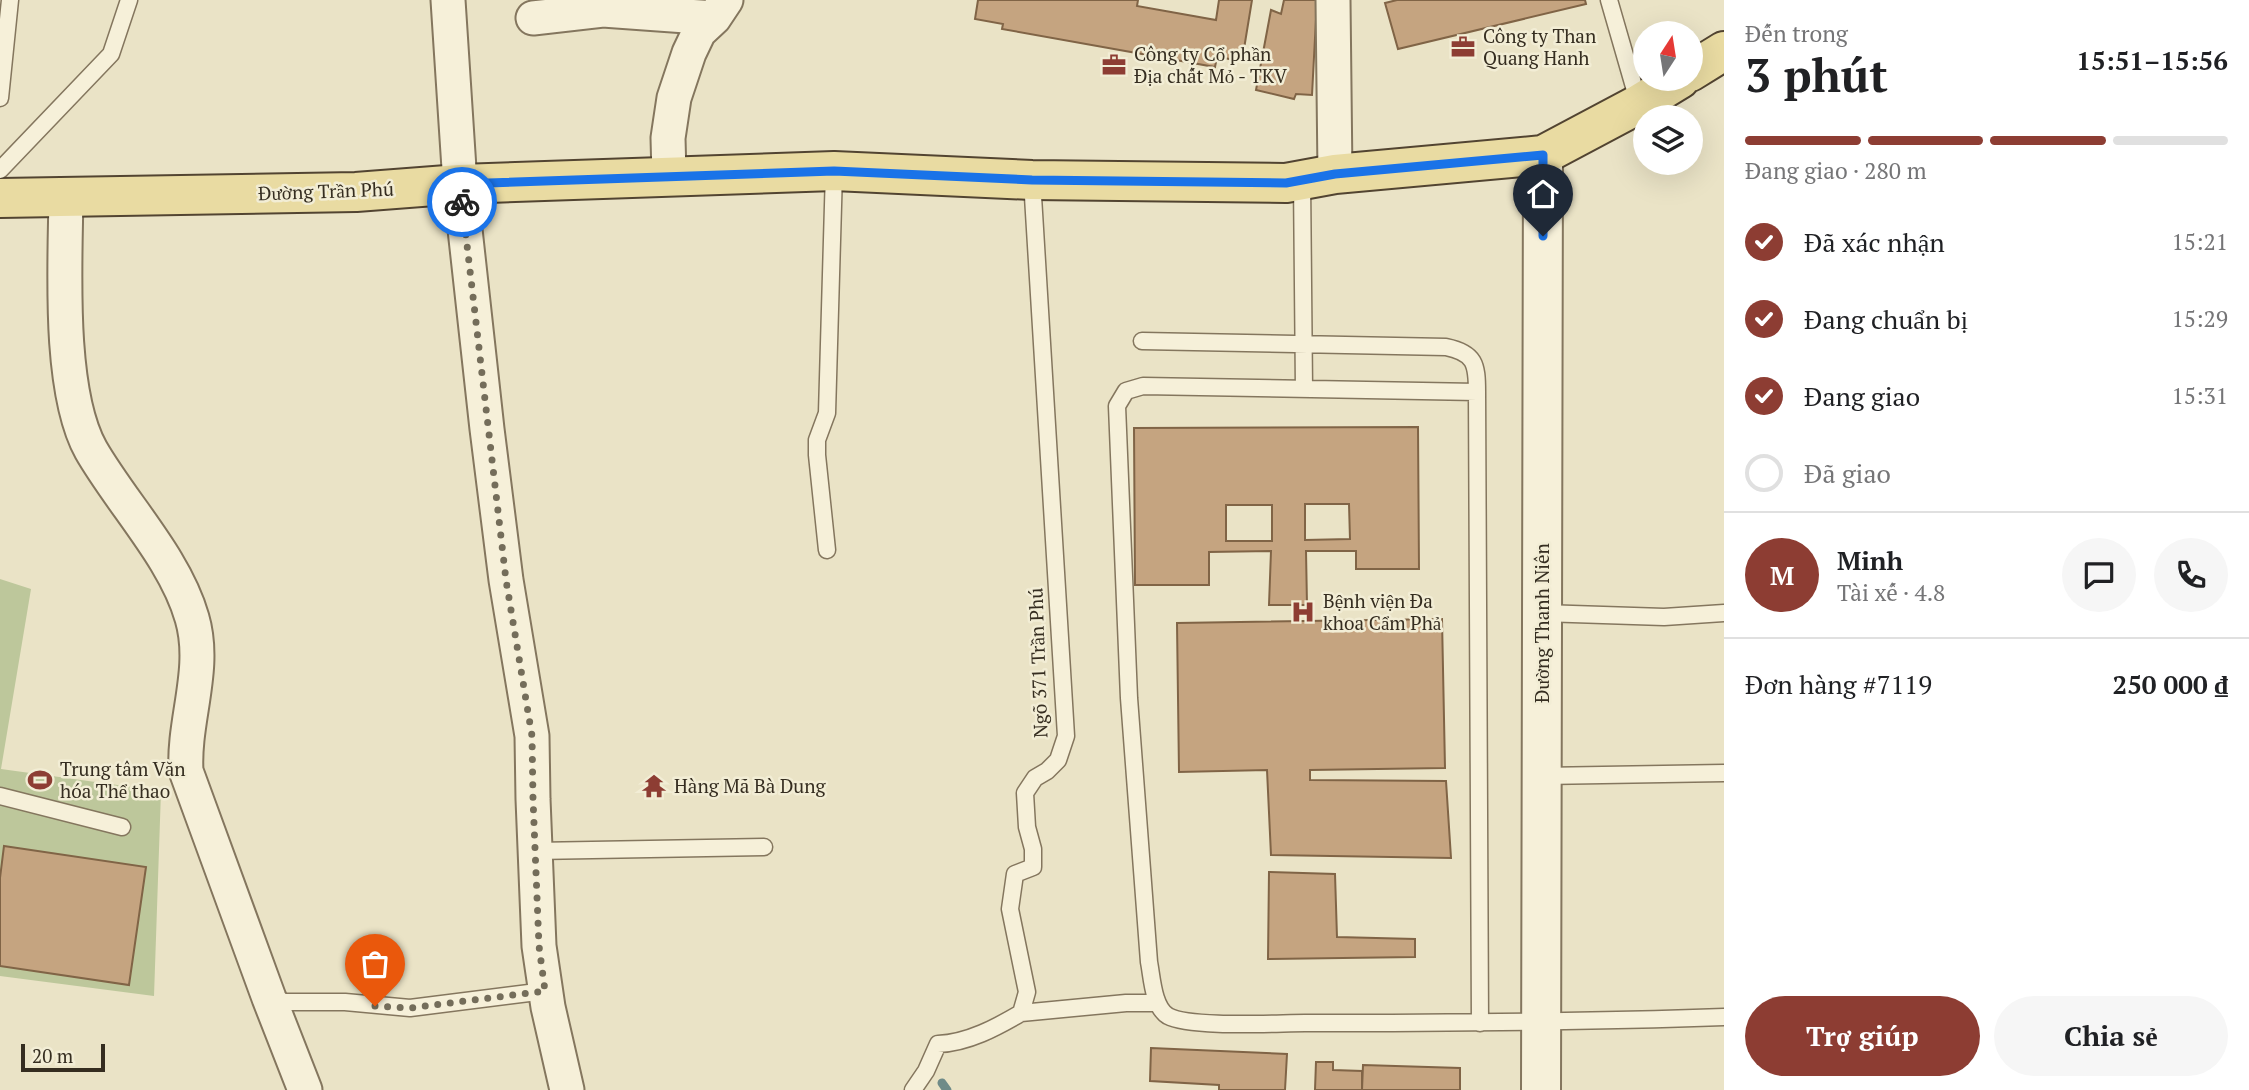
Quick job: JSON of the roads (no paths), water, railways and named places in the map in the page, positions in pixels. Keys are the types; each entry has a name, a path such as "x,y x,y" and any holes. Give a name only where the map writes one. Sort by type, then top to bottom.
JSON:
{"main road":[{"path":"1703,64 1724,51"},
{"name":"Đường Trần Phú","path":"0,198 356,192 460,184 834,171 1032,180 1286,183 1319,177 1543,155 1660,91"}],"street":[{"path":"448,0 460,184 506,580 532,736 539,946 545,991 568,1090"},
{"path":"1319,177 1333,0"},
{"path":"533,18 603,10 720,9"},
{"path":"669,175 668,138 674,98 688,53 699,32 720,9"},
{"name":"Đường Thanh Niên","path":"1541,1090 1543,155"},
{"path":"66,198 65,292 70,370 78,416 90,448 182,589 192,618 197,638 197,663 185,749 186,771 305,1090"}],"lane":[{"path":"0,98 10,0"},
{"path":"0,170 111,54 129,0"},
{"path":"1609,0 1639,104"},
{"path":"827,550 817,440 828,413 834,171"},
{"path":"1304,389 1303,344 1319,177"},
{"name":"Ngõ 371 Trần Phú","path":"1021,1013 1027,992 1010,909 1015,874 1033,867 1025,793 1035,778 1058,760 1066,736 1032,180"},
{"path":"1142,341 1446,347 1462,350 1473,360 1478,392 1480,1023"},
{"path":"1478,392 1143,386 1126,391 1116,406 1129,698 1149,962 1157,1003 1166,1015 1187,1021 1245,1023 1541,1023 1724,1017"},
{"path":"1542,612 1664,617 1724,613"},
{"path":"1542,776 1724,773"},
{"path":"0,796 122,827"},
{"path":"535,851 764,847"},
{"path":"269,998 285,1002 345,1002 410,1008 545,991"},
{"path":"913,1090 939,1044 950,1044 992,1030 1021,1013 1126,1003 1157,1003"}],"waterway":[{"path":"942,1083 947,1090"}],"place":[{"name":"Công ty Than Quang Hanh","path":"1463,47"},
{"name":"Công ty Cổ phần Địa chất Mỏ - TKV","path":"1114,65"},
{"name":"Bệnh viện Đa khoa Cẩm Phả","path":"1303,612"},
{"name":"Trung tâm Văn hóa Thể thao","path":"40,780"},
{"name":"Hàng Mã Bà Dung","path":"654,786"}]}
